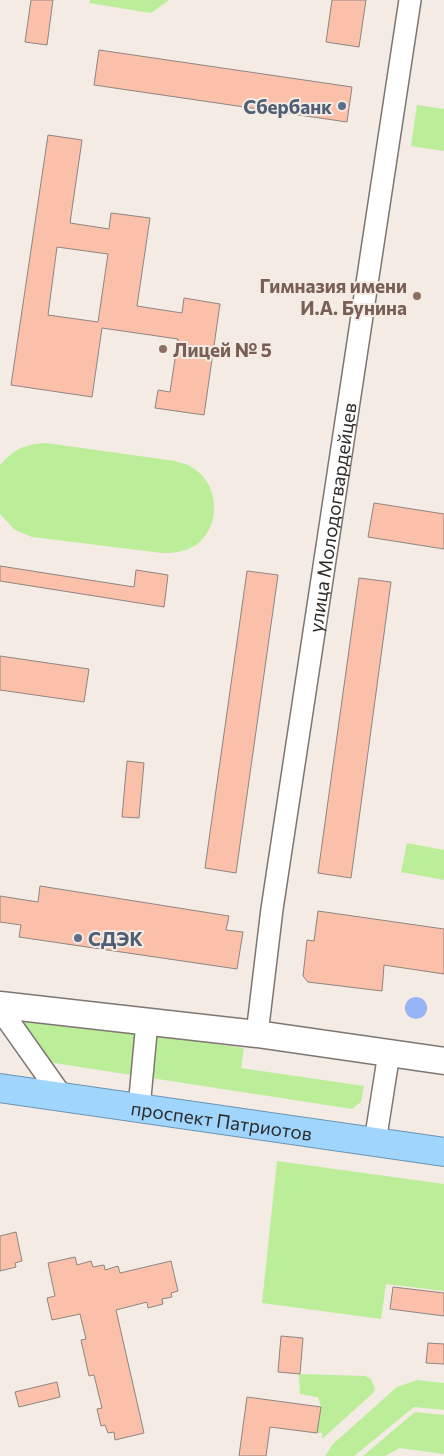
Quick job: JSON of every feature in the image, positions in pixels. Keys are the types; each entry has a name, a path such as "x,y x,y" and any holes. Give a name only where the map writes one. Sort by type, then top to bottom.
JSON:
{"highway":[{"name":"проспект Патриотов","path":"0,1088 444,1152"}],"street":[{"name":"улица Молодогвардейцев","path":"257,1034 272,909 410,0"},
{"path":"0,1007 257,1034 444,1061"},
{"path":"0,1007 63,1098"},
{"path":"139,1108 147,1022"},
{"path":"375,1142 389,1053"}],"green space":[{"path":"90,0 169,0 151,13 89,3"},
{"path":"417,105 444,109 444,151 411,146"},
{"path":"46,443 175,461 193,468 202,475 212,495 214,506 210,528 196,545 171,553 32,537 15,530 0,514 0,465 20,448"},
{"path":"407,843 444,850 444,880 401,872"},
{"path":"0,1013 244,1048 241,1068 364,1086 361,1102 352,1109 22,1058 0,1026"},
{"path":"277,1161 444,1184 444,1291 386,1284 381,1319 262,1303"},
{"path":"299,1374 365,1376 371,1379 375,1389 373,1393 322,1439 322,1433 317,1433 321,1407 318,1397 300,1394"},
{"path":"417,1380 444,1383 444,1410 414,1407 354,1456 325,1456 333,1444 397,1387"},
{"path":"415,1412 444,1415 444,1454 400,1448 385,1456 363,1456"}],"water":[{"path":"412,997 420,997 427,1004 427,1012 420,1019 412,1019 405,1012 405,1004"}],"building":[{"path":"31,0 53,0 47,45 25,42"},
{"path":"332,0 366,0 359,47 326,42"},
{"path":"99,50 352,87 347,122 94,85"},
{"path":"48,135 82,140 70,223 109,229 111,213 150,218 137,306 182,313 184,298 220,304 204,415 155,408 158,390 170,392 178,339 102,328 92,397 11,385","holes":["57,247 108,254 98,322 48,315"]},
{"path":"374,503 444,514 444,549 368,537"},
{"path":"0,566 134,587 136,570 168,575 164,607 0,581"},
{"path":"247,571 278,575 236,873 205,868"},
{"path":"359,578 391,582 351,878 318,873"},
{"path":"0,656 89,669 84,702 0,690"},
{"path":"127,761 144,763 139,818 122,817"},
{"path":"40,886 229,916 226,930 243,932 237,969 19,937 21,925 0,922 0,896 38,902"},
{"path":"318,911 444,929 444,974 384,965 382,991 308,982 303,976 307,940 314,941"},
{"path":"16,1232 22,1261 15,1263 16,1267 0,1271 0,1236"},
{"path":"75,1257 77,1265 91,1261 93,1267 104,1265 105,1270 118,1266 120,1273 171,1261 178,1291 171,1293 172,1297 162,1299 163,1304 148,1308 147,1302 116,1310 144,1433 115,1440 114,1432 108,1433 105,1425 101,1426 97,1409 102,1408 94,1375 89,1376 81,1340 86,1339 80,1314 52,1320 47,1298 55,1296 48,1263"},
{"path":"393,1287 444,1293 444,1316 390,1309"},
{"path":"281,1336 303,1338 300,1374 278,1372"},
{"path":"428,1343 444,1344 444,1364 426,1363"},
{"path":"57,1382 60,1397 19,1407 15,1392"},
{"path":"247,1397 321,1407 317,1433 270,1427 266,1456 239,1456"}],"place":[{"name":"Сбербанк","path":"342,106"},
{"name":"Гимназия имени И.А. Бунина","path":"417,296"},
{"name":"Лицей № 5","path":"163,349"},
{"name":"СДЭК","path":"78,938"}]}
